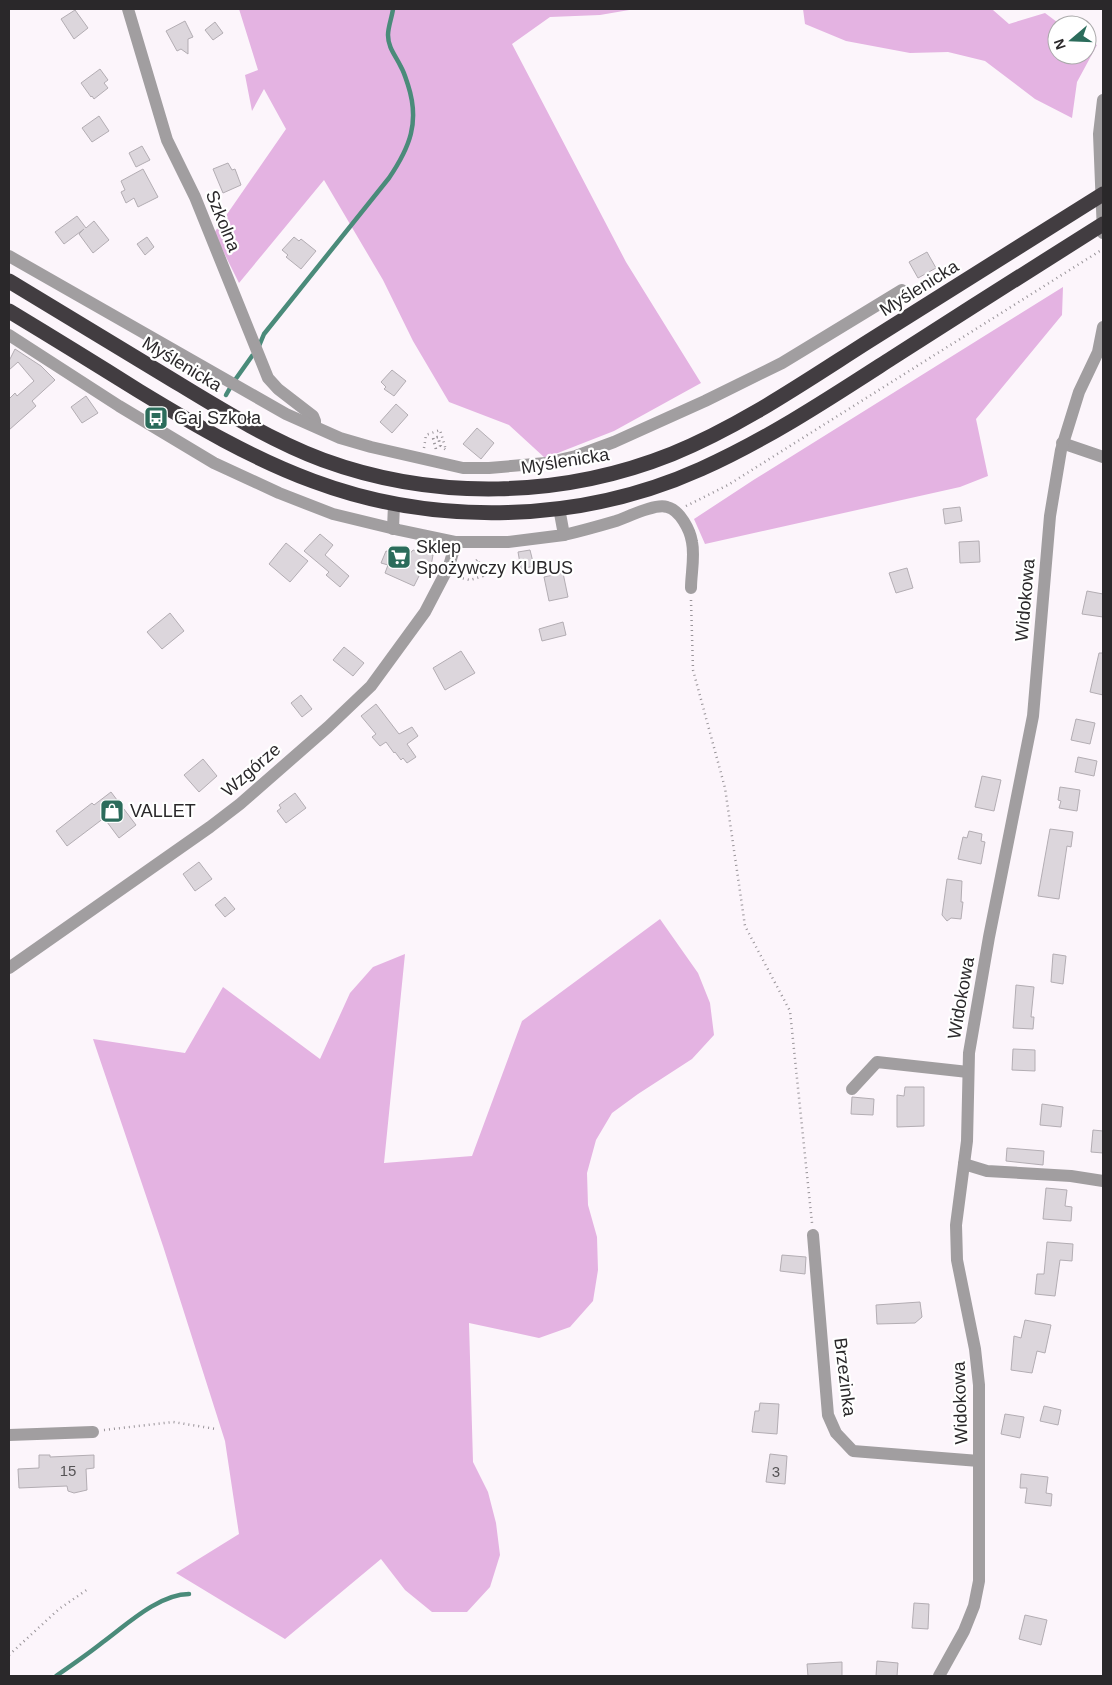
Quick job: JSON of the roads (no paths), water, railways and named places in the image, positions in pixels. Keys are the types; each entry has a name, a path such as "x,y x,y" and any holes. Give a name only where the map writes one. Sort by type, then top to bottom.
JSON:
{"highway":[{"name":"Myślenicka","path":"9,280 226,413 277,440 316,456 364,472 423,484 480,489 533,487 578,481 625,470 672,454 722,430 796,388 1103,194"},
{"path":"9,311 161,404 253,455 322,484 394,504 469,512 535,511 601,501 651,488 698,470 752,444 825,401 1103,224"}],"street":[{"name":"Szkolna","path":"128,9 167,140 195,197 268,378 278,389 313,416 315,426"},
{"path":"1103,100 1099,142 1103,233"},
{"path":"9,256 286,414 340,438 463,468 517,466 546,462 576,456 614,442 705,401 782,363 902,290"},
{"name":"Widokowa","path":"940,1676 964,1631 974,1606 979,1581 978,1376 975,1349 957,1260 956,1226 967,1142 969,1053 989,937 1033,716 1050,516 1062,443 1079,392 1098,352 1103,327"},
{"path":"9,334 119,406 214,463 279,493 333,514 456,542 508,542 564,535 590,529 655,507 662,506 675,510 688,530 693,545 691,588"},
{"path":"1062,443 1103,457"},
{"path":"393,528 394,504"},
{"path":"559,508 564,535"},
{"name":"Wzgórze","path":"9,968 210,827 240,804 352,706 371,686 425,612 445,573 456,542"},
{"path":"852,1089 876,1062 968,1072"},
{"path":"964,1164 987,1171 1071,1176 1103,1181"},
{"name":"Brzezinka","path":"813,1235 828,1415 836,1432 853,1451 979,1461"},
{"path":"9,1435 93,1432"}],"waterway":[{"path":"259,346 264,334 389,178 403,156 411,134 413,111 406,78 388,40 393,9"},
{"path":"235,380 252,356"},
{"path":"226,395 230,388"},
{"path":"56,1676 143,1612 166,1599 189,1594"}],"place":[{"name":"Gaj Szkoła","path":"156,418"},
{"name":"Sklep Spożywczy KUBUS","path":"399,557"},
{"name":"VALLET","path":"112,811"}]}
